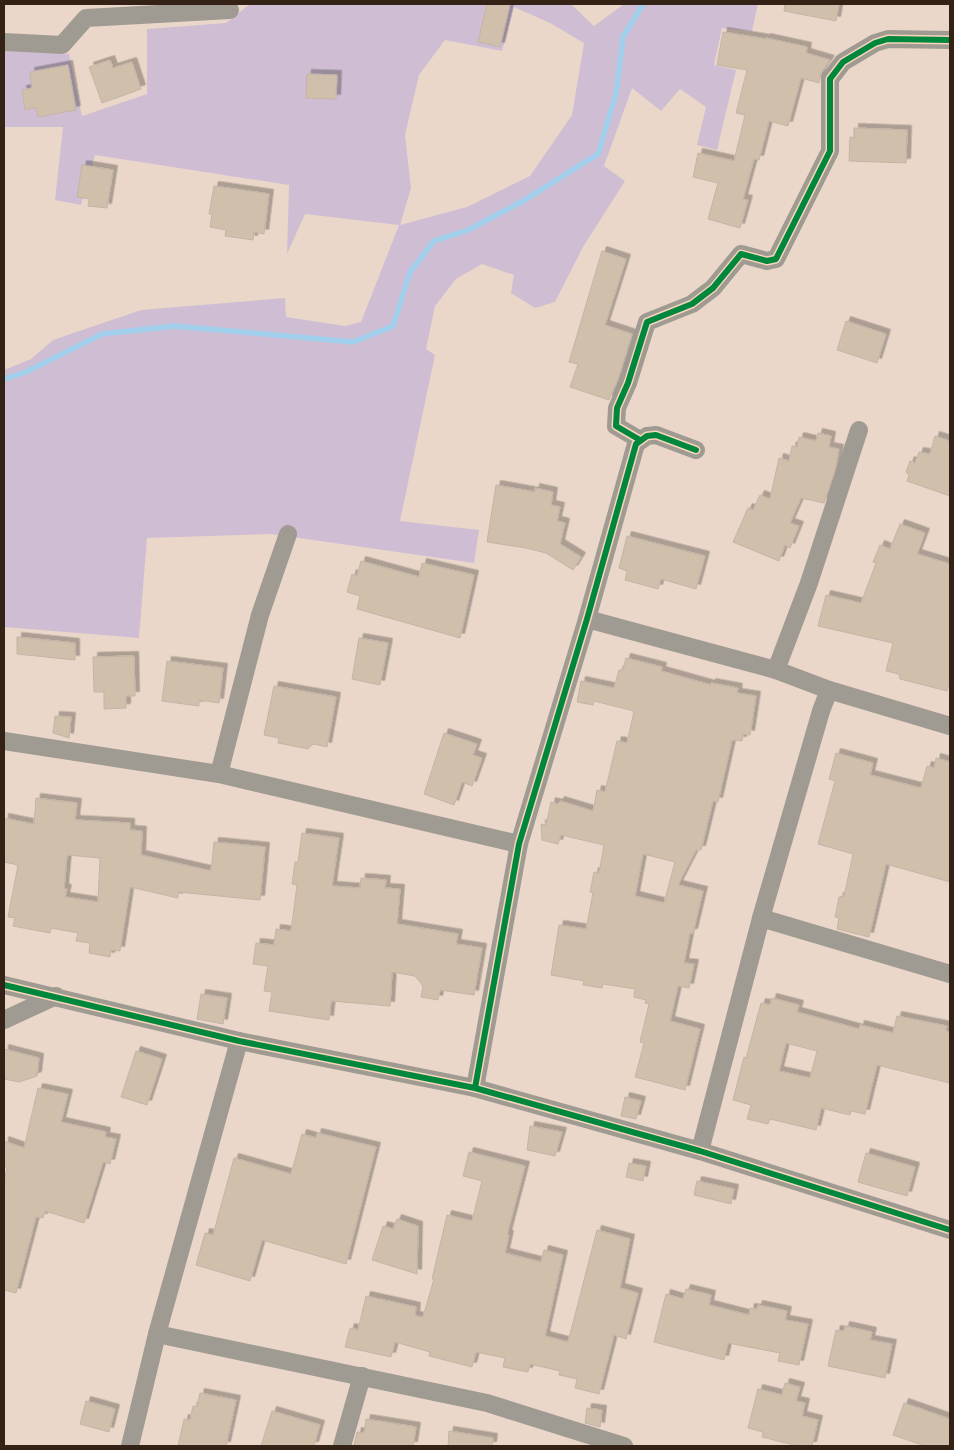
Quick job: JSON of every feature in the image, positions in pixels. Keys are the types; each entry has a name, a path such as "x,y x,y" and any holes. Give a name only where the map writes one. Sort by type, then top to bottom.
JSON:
{"street":[{"path":"4,42 62,45 86,18 230,10"},
{"path":"640,440 616,426 616,408 628,384 647,322 692,304 713,288 741,254 767,260 776,259 830,151 830,79 843,62 875,43 888,39 950,40"},
{"path":"776,670 809,583 859,430"},
{"path":"475,1088 519,844 587,619 631,457 636,444 640,440 647,436 656,435 696,450"},
{"path":"219,774 260,616 288,534"},
{"path":"587,619 776,670 829,690 950,726"},
{"path":"700,1150 761,918 821,710 829,690"},
{"path":"4,741 219,774 519,844"},
{"path":"761,918 950,974"},
{"path":"4,984 239,1042 475,1088 700,1150 950,1230"},
{"path":"4,1020 56,996"},
{"path":"130,1446 157,1334 239,1042"},
{"path":"157,1334 487,1403 615,1445"},
{"path":"342,1446 362,1376"}],"shaded area":[{"path":"250,4 571,4 594,26 624,4 758,4 752,31 722,28 714,65 736,70 717,150 697,145 706,107 680,89 661,111 632,88 604,166 625,181 583,247 555,302 535,308 511,293 514,275 482,264 456,279 435,306 426,349 435,355 400,521 479,530 474,563 271,534 147,538 139,638 4,627 4,370 31,359 53,340 141,310 285,298 286,317 345,326 361,322 399,225 305,214 287,254 289,185 95,155 81,205 55,200 63,127 4,127 4,51 69,54 82,116 147,94 147,29 226,23","holes":["514,7 550,23 584,43 572,115 530,176 467,207 400,225 411,188 405,135 419,75 445,40 502,51"]}],"building":[{"path":"487,4 510,4 500,47 478,42"},
{"path":"785,4 839,4 836,21 784,11"},
{"path":"723,32 766,38 807,47 806,53 830,60 821,73 819,83 801,78 788,126 769,121 759,160 754,159 743,199 748,200 740,228 708,219 718,183 693,177 698,153 734,161 745,115 736,113 747,70 717,65"},
{"path":"110,60 113,68 132,62 141,89 102,103 89,67"},
{"path":"68,65 76,110 38,117 36,108 25,110 22,90 32,88 30,72"},
{"path":"307,74 337,75 336,99 306,98"},
{"path":"854,128 907,130 906,163 849,161 850,137 854,138"},
{"path":"82,165 113,170 107,208 88,206 89,199 77,197"},
{"path":"214,186 269,194 264,234 254,232 253,240 225,236 226,230 210,227 212,214 209,214"},
{"path":"602,251 626,259 605,325 632,334 618,379 609,400 570,387 578,364 569,362"},
{"path":"846,321 886,334 877,363 837,350"},
{"path":"818,433 831,436 829,447 839,449 835,470 824,503 801,498 790,523 799,526 790,548 785,545 779,561 733,542 748,508 753,510 760,495 770,499 779,458 789,461 792,446 797,447 799,437 816,441"},
{"path":"935,436 950,441 950,496 907,481 909,475 906,472 910,461 915,463 919,452 930,454"},
{"path":"496,485 535,492 535,488 553,492 551,505 560,507 557,521 565,523 560,544 581,557 573,570 546,553 487,542"},
{"path":"900,524 925,533 917,554 950,564 950,680 947,691 900,679 899,674 886,671 893,643 818,626 826,595 861,603 876,563 873,562 880,545 890,549"},
{"path":"627,536 705,556 696,589 661,579 658,589 625,580 627,571 619,568"},
{"path":"361,561 419,577 422,563 474,575 460,638 357,609 360,596 347,592 352,574 357,576"},
{"path":"17,637 75,643 75,660 17,654"},
{"path":"359,638 388,643 380,685 352,679"},
{"path":"134,656 135,696 126,696 126,708 104,709 104,692 94,692 93,657"},
{"path":"626,658 662,667 661,671 711,685 711,683 738,688 737,693 756,696 750,735 743,734 742,741 732,740 718,802 713,801 701,850 696,850 678,885 703,891 693,933 690,933 684,963 694,964 689,988 678,986 670,1021 700,1029 685,1090 635,1077 644,1043 640,1042 649,1004 645,1003 646,1000 634,997 635,989 603,984 602,988 583,985 584,981 551,975 559,925 586,929 593,893 590,892 594,872 599,873 604,845 561,835 558,844 542,840 541,824 546,825 551,802 558,804 560,801 593,811 597,790 605,792 617,741 627,743 634,711 594,701 593,705 577,702 581,681 614,688 619,670 623,670","holes":["643,854 675,862 664,903 635,896"]},
{"path":"167,661 223,668 219,703 199,700 199,706 162,701"},
{"path":"274,686 336,697 327,747 313,744 308,749 278,743 279,738 264,735"},
{"path":"55,716 71,717 69,738 53,733"},
{"path":"444,733 477,744 473,755 482,758 472,786 462,782 454,805 424,794"},
{"path":"836,753 873,763 870,775 921,788 927,766 934,768 936,758 950,762 950,882 886,864 869,937 837,929 839,918 835,917 839,897 844,896 853,854 818,844 835,781 829,779"},
{"path":"36,798 77,803 75,820 130,823 130,830 142,831 141,855 211,871 214,842 265,847 260,900 178,892 178,898 130,887 120,951 111,950 110,957 89,953 90,943 76,941 78,933 51,928 50,933 13,926 15,918 8,917 18,865 4,862 4,818 34,824","holes":["67,855 100,858 98,902 65,897 67,889 64,889"]},
{"path":"302,833 339,838 332,886 360,888 361,878 386,880 385,888 400,889 397,924 458,934 456,944 482,948 474,995 440,990 438,1000 421,997 423,986 415,976 392,972 390,1006 331,1001 329,1020 269,1011 272,992 264,991 268,966 253,964 256,943 274,945 276,929 291,931 297,885 292,884 295,862 298,862"},
{"path":"201,994 227,998 223,1024 197,1019"},
{"path":"772,998 799,1005 797,1012 859,1029 860,1025 893,1033 897,1016 947,1026 946,1031 950,1032 950,1083 877,1065 865,1114 851,1111 850,1115 821,1108 816,1130 770,1119 768,1124 747,1119 751,1105 733,1100 761,1003 770,1005","holes":["786,1043 817,1051 810,1078 779,1071"]},
{"path":"4,1049 39,1058 37,1076 19,1082 4,1079"},
{"path":"136,1051 162,1059 147,1105 121,1097"},
{"path":"38,1088 68,1094 61,1122 106,1132 105,1137 116,1139 110,1164 103,1162 84,1223 45,1211 43,1218 36,1217 16,1293 4,1290 4,1181 7,1168 4,1167 4,1141 24,1148"},
{"path":"625,1097 641,1101 636,1119 621,1116"},
{"path":"530,1126 562,1132 555,1156 527,1150"},
{"path":"317,1133 376,1147 346,1264 262,1240 250,1281 196,1265 205,1233 213,1235 234,1158 291,1174 302,1134 316,1138"},
{"path":"469,1152 525,1166 507,1235 509,1235 505,1253 541,1262 544,1250 563,1255 545,1336 568,1342 597,1230 630,1239 620,1288 638,1293 626,1339 614,1335 599,1394 575,1388 577,1379 559,1375 560,1371 530,1364 528,1372 503,1367 505,1358 476,1352 472,1367 429,1356 430,1352 395,1342 391,1357 345,1347 350,1328 358,1330 366,1296 416,1307 415,1316 423,1317 434,1279 432,1279 447,1215 472,1221 482,1181 463,1176"},
{"path":"866,1153 915,1167 907,1196 858,1182"},
{"path":"629,1163 646,1166 643,1181 626,1177"},
{"path":"697,1181 734,1189 731,1204 694,1195"},
{"path":"397,1219 418,1226 417,1274 372,1260 383,1226 393,1229"},
{"path":"686,1289 711,1295 709,1305 749,1315 750,1308 757,1309 758,1305 787,1311 785,1320 808,1324 799,1365 778,1361 780,1353 728,1343 724,1360 654,1342 666,1294 683,1299"},
{"path":"845,1326 872,1332 870,1340 892,1344 885,1378 828,1366 836,1330 844,1331"},
{"path":"785,1383 800,1387 796,1401 805,1403 802,1416 818,1420 812,1446 798,1446 762,1437 763,1432 748,1428 758,1389 782,1395"},
{"path":"200,1393 236,1400 226,1446 178,1446 184,1419 190,1420 193,1406 197,1407"},
{"path":"86,1401 115,1409 109,1432 80,1424"},
{"path":"904,1403 950,1419 950,1446 925,1446 893,1435"},
{"path":"587,1408 602,1410 600,1427 585,1423"},
{"path":"272,1411 320,1425 314,1446 261,1446"},
{"path":"366,1419 416,1427 413,1446 354,1446 357,1432 364,1433"},
{"path":"449,1431 493,1438 492,1446 448,1446"}],"waterway":[{"path":"4,379 26,372 102,334 175,326 353,342 393,326 410,272 434,241 468,230 523,201 598,154 616,94 623,37 643,4"}],"cycle path":[{"path":"640,440 616,426 617,408 628,383 647,322 692,304 713,288 741,254 767,261 776,259 830,151 830,79 843,62 875,43 888,39 950,40"},
{"path":"475,1088 519,844 587,619 636,444 647,436 656,435 696,450"},
{"path":"4,985 239,1041 475,1088 700,1151 950,1230"}]}
